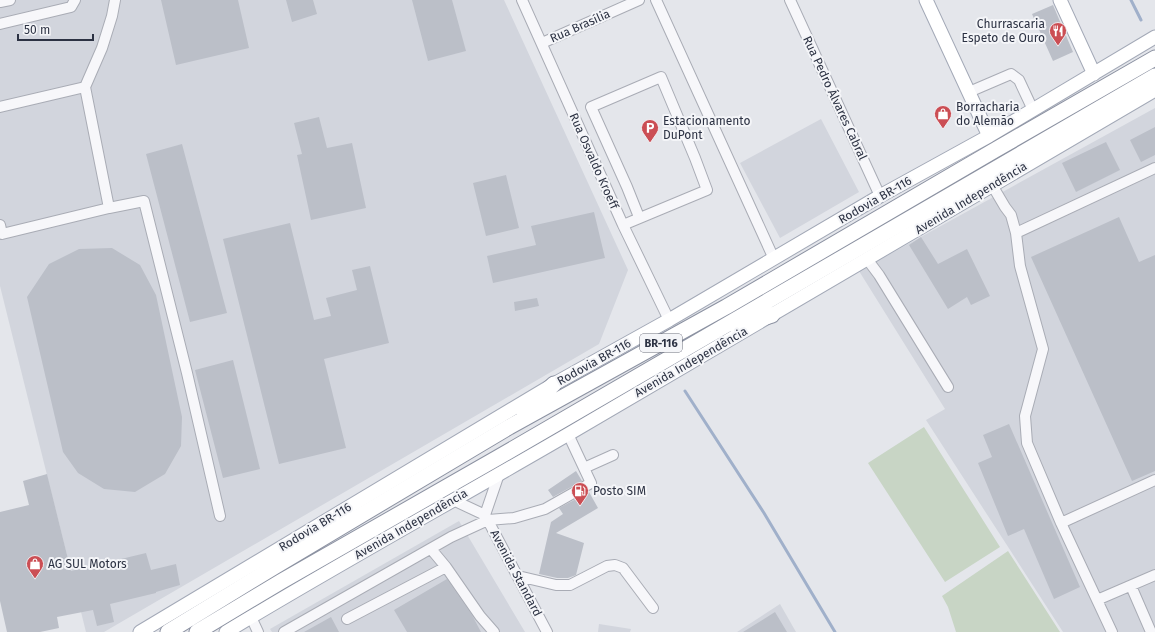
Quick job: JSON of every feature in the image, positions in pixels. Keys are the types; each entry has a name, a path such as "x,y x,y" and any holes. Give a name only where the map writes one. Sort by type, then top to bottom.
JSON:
{"highway":[{"name":"Rodovia BR-116","path":"168,632 509,427 726,307 1155,58"},
{"name":"BR-116","path":"197,632 282,581 1155,76"},
{"path":"714,332 772,315"},
{"path":"509,427 554,384"}],"main road":[{"path":"926,0 989,136"},
{"path":"1060,0 1094,74"},
{"name":"Rodovia BR-116","path":"140,632 554,384 669,320 880,196 989,136 1155,37"},
{"name":"Avenida Independência","path":"226,632 290,593 568,434 1155,90"}],"street":[{"path":"0,2 10,0"},
{"path":"0,24 71,7 76,0"},
{"path":"109,208 85,87 102,48 112,16 115,0"},
{"name":"Rua Osvaldo Kroeff","path":"522,0 623,225 669,320"},
{"name":"Rua Brasília","path":"542,43 639,0"},
{"path":"656,0 774,259"},
{"name":"Rua Pedro Álvares Cabral","path":"790,0 880,196"},
{"path":"969,92 1011,74 1019,80 1033,110"},
{"path":"623,225 707,190 693,152 661,77 591,108 627,187 639,218"},
{"path":"0,107 85,87"},
{"path":"1016,234 1155,168"},
{"path":"992,185 1011,215 1016,234 1020,266 1043,349 1025,416 1027,443 1061,523 1112,632"},
{"path":"0,225 2,234 144,201 187,373 220,516"},
{"path":"867,259 879,275 948,387"},
{"path":"453,500 486,517 514,518 545,509 591,483 568,434"},
{"path":"584,468 613,455"},
{"path":"284,632 486,517 499,474"},
{"path":"1061,523 1155,480"},
{"name":"Avenida Standard","path":"486,517 547,632"},
{"path":"431,549 446,567 480,616 494,632"},
{"path":"518,576 556,585 570,586 606,566 615,565 623,568 653,608"},
{"path":"347,619 446,567"},
{"path":"1097,600 1155,575"},
{"path":"1131,586 1151,632"},
{"path":"251,617 258,632"}],"shaded area":[{"path":"0,0 504,0 628,270 599,344 104,632 86,632 0,286"},
{"path":"1155,108 1155,632 1063,632 926,420 945,409 859,271"},
{"path":"821,119 859,192 780,238 740,163"},
{"path":"459,521 525,632 272,632 270,629"},
{"path":"780,604 796,632 737,632"},
{"path":"599,624 631,629 630,632 598,632"}],"green space":[{"path":"924,427 1000,547 945,582 868,463"},
{"path":"1008,551 1060,632 956,632 948,607 942,596"}],"building":[{"path":"161,0 238,0 249,48 176,65"},
{"path":"286,0 313,0 317,14 292,22"},
{"path":"412,0 452,0 466,51 428,61"},
{"path":"1053,5 1073,52 1053,61 1032,14"},
{"path":"319,117 327,148 352,143 366,208 311,220 297,155 302,154 294,123"},
{"path":"1155,127 1155,155 1141,162 1130,140"},
{"path":"1106,142 1120,170 1076,192 1062,163"},
{"path":"182,144 227,313 190,322 146,154"},
{"path":"506,175 519,228 486,236 473,183"},
{"path":"594,212 605,258 493,283 487,256 536,245 531,226"},
{"path":"1119,217 1139,262 1155,255 1155,471 1132,481 1031,257"},
{"path":"290,223 314,320 331,316 326,298 357,290 352,270 370,266 389,343 324,359 346,448 279,464 223,239"},
{"path":"921,237 938,264 967,249 990,296 971,305 967,297 948,309 909,245"},
{"path":"112,248 140,265 156,295 182,417 181,446 165,474 135,492 104,489 78,473 63,452 27,297 49,264 79,249"},
{"path":"537,298 539,306 515,311 514,302"},
{"path":"233,360 260,469 223,478 195,370"},
{"path":"1009,424 1080,587 1054,599 1024,529 1008,536 978,463 992,457 983,435"},
{"path":"576,471 582,481 553,497 548,490"},
{"path":"47,474 71,571 146,553 151,570 176,564 180,585 156,593 110,604 114,622 97,626 93,610 57,617 59,628 40,632 7,632 0,601 0,512 29,505 23,481"},
{"path":"589,492 598,508 556,533 584,543 576,575 568,578 557,578 539,574 551,522 563,514 559,508"},
{"path":"447,579 472,615 481,632 407,632 394,610"},
{"path":"775,612 787,632 743,632"},
{"path":"331,617 339,632 304,632"}],"waterway":[{"path":"1131,0 1141,20"},
{"path":"685,391 764,513 835,632"}],"place":[{"name":"Churrascaria Espeto de Ouro","path":"1058,46"},
{"name":"Borracharia do Alemão","path":"943,129"},
{"name":"Estacionamento DuPont","path":"650,143"},
{"name":"Posto SIM","path":"580,506"},
{"name":"AG SUL Motors","path":"35,579"}]}
